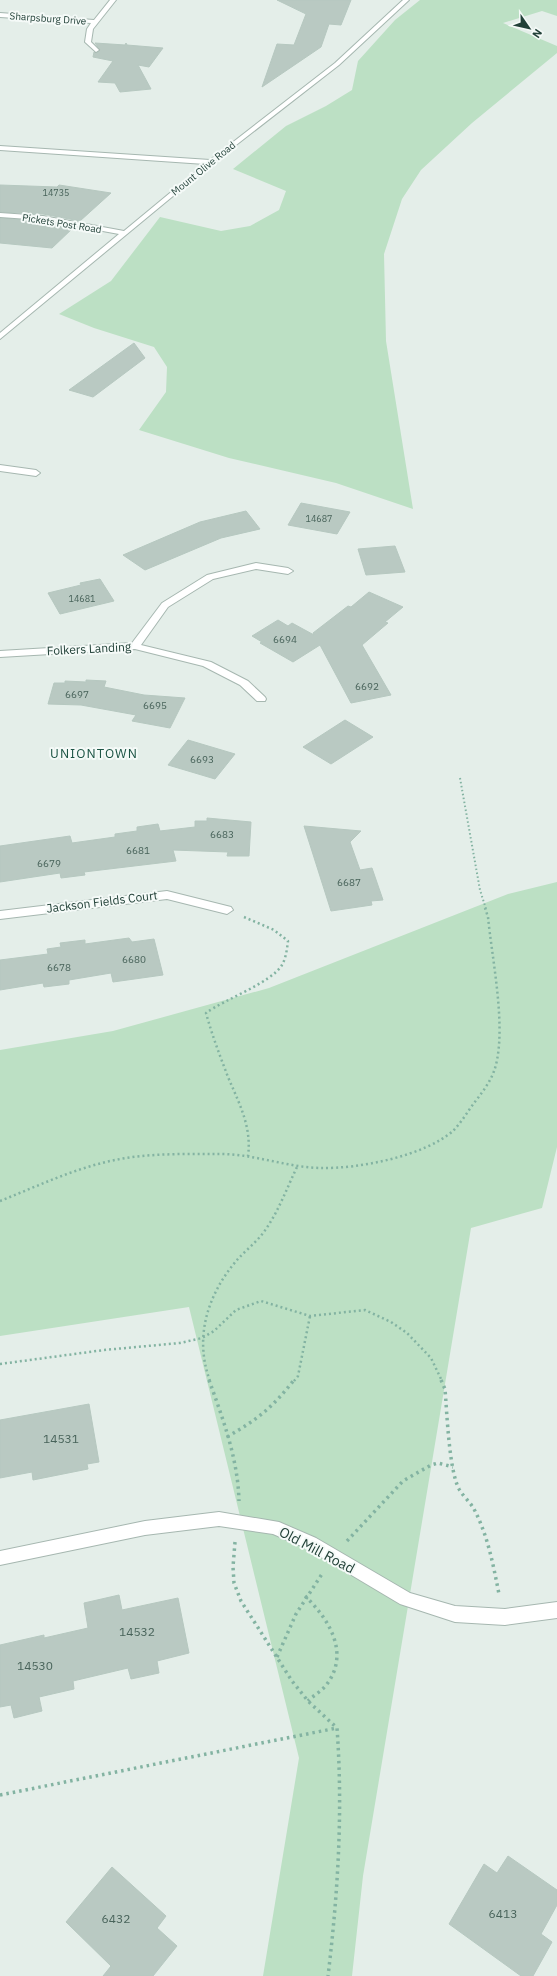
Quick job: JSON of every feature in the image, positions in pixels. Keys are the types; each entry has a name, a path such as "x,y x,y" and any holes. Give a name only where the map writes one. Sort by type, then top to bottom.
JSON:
{"street":[{"path":"96,50 88,42 90,29 113,0"},
{"name":"Mount Olive Road","path":"0,336 211,162 337,64 406,0"},
{"name":"Sharpsburg Drive","path":"0,15 96,22"},
{"path":"0,148 211,162"},
{"name":"Pickets Post Road","path":"0,215 43,218 124,233"},
{"path":"0,468 36,474"},
{"path":"135,646 165,605 210,577 256,566 288,571"},
{"name":"Folkers Landing","path":"0,654 135,646 207,664 244,683 261,699"},
{"name":"Jackson Fields Court","path":"0,914 167,894 227,910"},
{"name":"Old Mill Road","path":"0,1558 145,1528 219,1519 274,1527 311,1543 406,1599 455,1614 505,1617 557,1610"}],"path":[{"path":"0,1201 71,1172 116,1160 192,1154 248,1156 297,1167 323,1168 364,1165 395,1157 431,1145 454,1130 490,1082 497,1060 499,1034 494,962 488,917 480,890 460,778"},
{"path":"227,910 274,930 288,942 287,952 280,967 241,993 216,1005 206,1013 220,1056 243,1110 251,1143 248,1156"},
{"path":"297,1167 265,1230 236,1261 219,1284 208,1310 202,1338 205,1367 219,1406 240,1486 238,1522 234,1548 234,1583 241,1601 292,1681 308,1700 337,1728 340,1755 340,1838 335,1918 328,1976"},
{"path":"0,1364 104,1350 180,1343 202,1338 214,1330 236,1310 261,1301 310,1316 365,1310 391,1322 407,1333 431,1358 445,1389 453,1467 459,1489 473,1507 485,1532 505,1617"},
{"path":"227,1437 253,1422 276,1403 298,1376 310,1316"},
{"path":"277,1658 292,1621 305,1596 334,1557 382,1501 403,1480 431,1465 438,1464 453,1467"},
{"path":"305,1596 319,1609 330,1624 336,1644 336,1666 328,1683 308,1700"},
{"path":"0,1795 337,1728"}],"green space":[{"path":"420,0 557,0 557,16 542,11 503,23 557,46 557,53 472,123 421,170 402,199 384,254 386,341 413,509 336,483 229,458 139,430 166,392 167,367 154,347 94,328 59,314 111,281 160,217 221,231 250,226 279,210 286,191 233,169 286,126 326,106 352,90 358,61 395,20"},
{"path":"557,882 557,1147 542,1208 471,1228 363,1876 352,1976 263,1976 299,1758 189,1307 0,1336 0,1050 113,1031 269,988 508,894"}],"building":[{"path":"277,0 351,0 341,25 329,24 321,47 262,87 277,44 294,45 306,14"},
{"path":"95,43 125,45 126,43 127,45 163,48 149,67 138,65 151,89 120,92 115,83 98,82 113,61 93,57 94,52 97,53 100,50"},
{"path":"0,185 57,187 59,185 111,193 80,221 43,214 0,212"},
{"path":"0,218 43,221 74,227 52,248 0,243"},
{"path":"134,343 145,358 93,397 69,390"},
{"path":"301,503 350,512 337,534 288,525"},
{"path":"246,511 260,529 221,538 145,570 123,555 200,522"},
{"path":"395,546 405,572 366,575 358,549"},
{"path":"100,579 114,601 60,614 48,593 81,585 80,583"},
{"path":"369,592 403,607 385,622 388,623 362,645 391,695 351,703 320,645 293,662 260,643 262,642 252,636 278,620 288,626 292,623 314,635 313,633 348,606 351,607"},
{"path":"86,680 106,681 104,687 144,695 185,698 170,728 132,721 136,715 81,705 48,704 54,683 65,683 65,681 86,682"},
{"path":"345,720 373,737 331,764 303,747"},
{"path":"188,740 235,754 215,779 168,765"},
{"path":"207,818 251,822 249,856 227,856 228,852 173,850 176,861 84,872 85,875 61,878 60,873 0,882 0,846 70,836 72,843 115,837 115,834 137,831 137,827 158,824 160,831 195,827 195,821 207,821"},
{"path":"304,826 361,831 350,842 360,870 372,868 383,900 371,901 372,905 331,911"},
{"path":"129,938 132,942 154,939 163,975 113,982 111,973 69,980 69,984 44,987 43,983 0,990 0,960 48,954 47,949 61,947 60,943 85,940 85,944"},
{"path":"89,1404 99,1462 87,1464 88,1469 33,1480 32,1472 0,1478 0,1420"},
{"path":"119,1595 122,1610 178,1598 189,1653 157,1661 159,1673 131,1679 128,1668 73,1681 74,1689 39,1697 42,1711 14,1718 11,1705 0,1707 0,1645 44,1635 44,1638 88,1628 84,1603"},
{"path":"508,1856 557,1890 557,1905 541,1934 552,1942 533,1976 521,1976 449,1924 484,1864 497,1873"},
{"path":"112,1867 166,1916 157,1928 177,1946 153,1976 103,1976 111,1966 66,1922"}],"district":[{"name":"UNIONTOWN","path":"94,753"}]}
